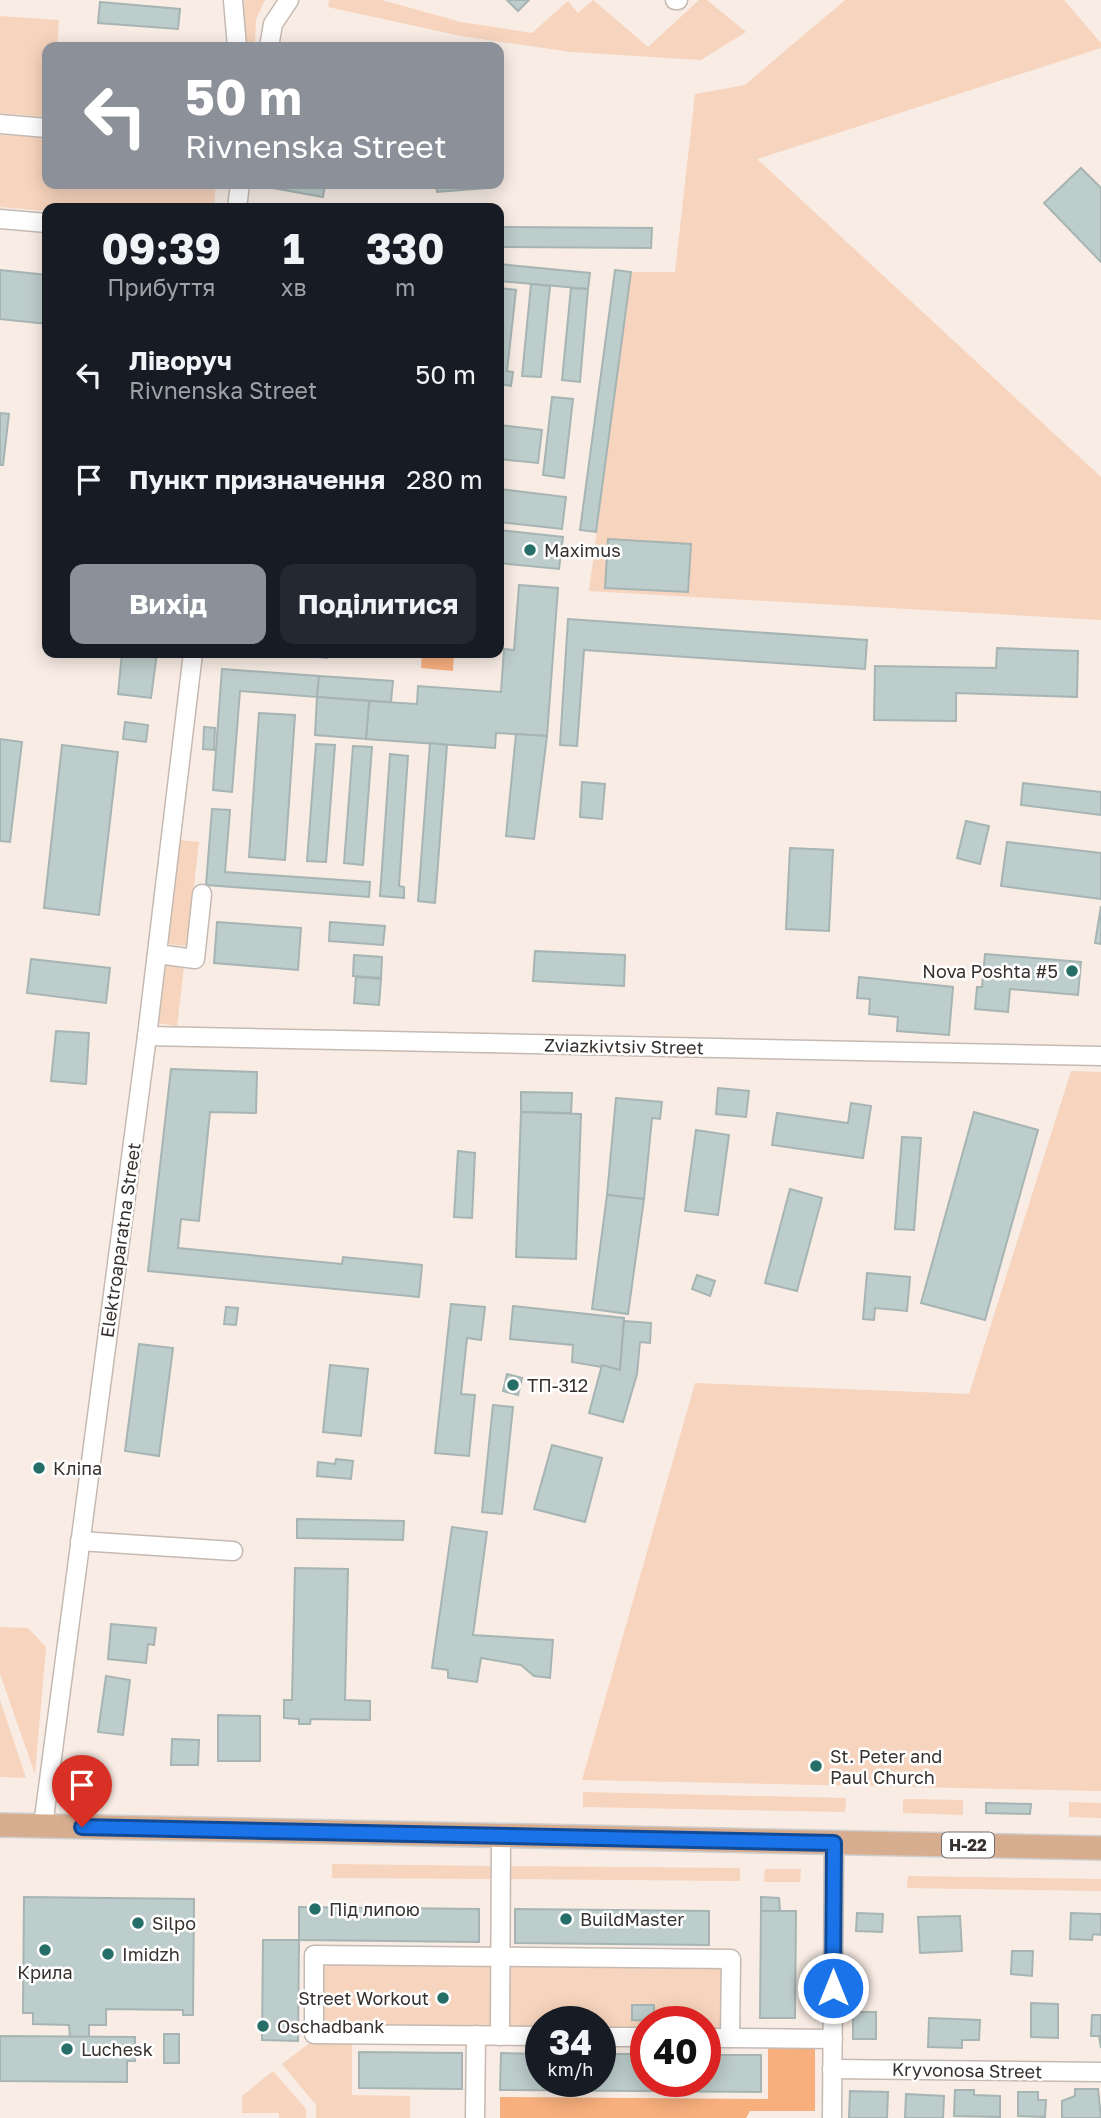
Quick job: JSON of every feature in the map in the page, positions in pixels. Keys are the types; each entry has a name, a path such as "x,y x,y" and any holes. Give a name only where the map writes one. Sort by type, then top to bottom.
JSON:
{"main road":[{"name":"Н-22","path":"0,1825 1101,1848"}],"street":[{"path":"233,0 237,42"},
{"path":"270,42 272,24 289,0"},
{"path":"0,124 42,128"},
{"path":"0,219 42,223"},
{"name":"Elektroaparatna Street","path":"43,1826 147,1036 192,658"},
{"path":"157,954 195,959 202,894"},
{"name":"Zviazkivtsiv Street","path":"147,1036 1101,1056"},
{"path":"80,1541 233,1551"},
{"path":"500,2036 501,1836"},
{"path":"832,2118 834,1843"},
{"path":"525,2036 314,2034 314,1955 731,1959 730,2038"},
{"path":"475,2035 476,2118"},
{"path":"721,2038 833,2039"},
{"name":"Kryvonosa Street","path":"832,2069 1101,2071"}],"shaded area":[{"path":"244,0 265,0 256,19 255,42 245,42"},
{"path":"329,0 382,0 461,22 532,33 568,1 578,13 593,0 648,47 699,0 707,0 746,32 701,60 571,52 461,36 328,7"},
{"path":"845,0 1064,0 1101,43 1101,48 757,159 1101,477 1101,620 589,591 631,272 675,272 695,94 745,85"},
{"path":"0,16 59,20 57,42 42,42 42,117 0,113"},
{"path":"0,135 42,137 42,189 216,189 214,203 42,203 42,211 0,207"},
{"path":"422,658 454,658 453,671 421,668"},
{"path":"180,840 199,842 187,946 167,944"},
{"path":"165,964 184,967 177,1026 157,1023"},
{"path":"1071,1071 1101,1072 1101,1791 582,1780 695,1383 969,1394"},
{"path":"0,1627 28,1628 46,1647 35,1774 0,1674"},
{"path":"0,1700 26,1778 0,1777"},
{"path":"583,1792 846,1798 845,1812 583,1807"},
{"path":"903,1799 963,1800 963,1815 903,1813"},
{"path":"1069,1802 1101,1803 1101,1818 1069,1817"},
{"path":"332,1864 495,1866 495,1879 332,1878"},
{"path":"507,1866 740,1868 740,1881 507,1879"},
{"path":"765,1869 801,1869 800,1882 764,1882"},
{"path":"908,1876 1101,1879 1101,1891 907,1888"},
{"path":"322,1962 493,1964 493,2029 321,2027"},
{"path":"508,1964 724,1966 723,2031 721,2006 630,2006 630,2030 616,2030 616,2006 525,2006 525,2029 507,2029"},
{"path":"314,2040 352,2041 352,2095 410,2096 410,2118 316,2118 316,2105 282,2064"},
{"path":"768,2045 815,2046 815,2111 750,2111 746,2118 500,2118 500,2097 768,2099"},
{"path":"273,2071 306,2109 306,2118 279,2118 279,2113 242,2113 242,2096"}],"building":[{"path":"507,0 529,0 518,11"},
{"path":"100,2 180,9 178,29 98,23"},
{"path":"1081,168 1101,188 1101,262 1044,203"},
{"path":"278,189 324,189 323,197"},
{"path":"437,189 474,189 437,192"},
{"path":"504,227 652,228 651,248 504,247"},
{"path":"504,264 590,273 588,289 504,281"},
{"path":"0,270 42,274 42,323 0,319"},
{"path":"615,270 631,272 596,532 580,530"},
{"path":"531,284 550,286 541,377 522,376"},
{"path":"571,288 588,289 580,382 562,380"},
{"path":"504,289 516,290 507,371 513,372 511,386 504,385"},
{"path":"552,397 573,399 564,478 543,475"},
{"path":"0,413 9,414 3,465 0,465"},
{"path":"504,426 542,430 538,463 504,460"},
{"path":"504,490 566,497 562,529 504,523"},
{"name":"Maximus","path":"504,531 563,537 559,569 504,564"},
{"path":"608,539 691,544 688,592 605,588"},
{"path":"519,585 558,588 547,736 496,733 495,748 366,739 369,701 417,704 418,686 501,692 504,649 514,650"},
{"path":"568,619 867,640 865,669 584,650 577,746 560,745"},
{"path":"997,648 1078,651 1077,697 956,693 956,721 874,720 875,666 996,668"},
{"path":"122,658 156,658 151,698 118,694"},
{"path":"222,669 319,676 317,697 240,691 232,792 213,790"},
{"path":"319,676 393,681 391,702 317,697"},
{"path":"317,697 369,701 366,739 315,735"},
{"path":"259,713 295,715 285,860 249,857"},
{"path":"125,722 148,725 146,742 123,739"},
{"path":"204,727 215,728 214,750 203,749"},
{"path":"516,734 547,736 534,839 506,836"},
{"path":"0,739 22,742 10,842 0,841"},
{"path":"430,743 447,745 435,903 418,901"},
{"path":"316,744 335,745 326,862 307,861"},
{"path":"62,745 118,752 99,915 44,908"},
{"path":"353,746 372,747 363,865 344,863"},
{"path":"390,754 408,756 399,886 404,887 404,898 380,896"},
{"path":"582,782 605,784 602,819 580,817"},
{"path":"1023,783 1101,792 1101,815 1021,805"},
{"path":"212,809 230,810 225,872 370,882 369,897 206,885"},
{"path":"966,821 989,826 980,864 957,858"},
{"path":"1007,842 1101,853 1101,899 1001,886"},
{"path":"790,848 833,850 829,931 786,929"},
{"path":"1101,906 1101,944 1095,943"},
{"path":"217,922 301,928 298,970 214,963"},
{"path":"330,922 385,926 383,945 329,941"},
{"path":"535,951 625,955 624,986 533,981"},
{"path":"985,954 1081,962 1078,995 1010,989 1008,1012 975,1009 977,987 982,987"},
{"path":"354,955 382,957 381,978 353,976"},
{"path":"31,959 110,968 106,1003 27,993"},
{"path":"356,977 381,979 379,1005 354,1003"},
{"path":"859,977 953,987 949,1035 897,1031 898,1017 869,1014 870,999 857,998"},
{"path":"56,1031 89,1033 86,1084 51,1081"},
{"path":"171,1069 257,1072 256,1113 210,1112 199,1221 181,1219 178,1248 342,1264 343,1257 422,1265 419,1297 148,1271"},
{"path":"718,1088 749,1091 746,1117 716,1114"},
{"path":"521,1092 572,1093 571,1113 521,1112"},
{"path":"616,1098 662,1102 660,1119 652,1118 644,1199 607,1195"},
{"path":"851,1103 871,1106 863,1158 772,1145 777,1113 848,1123"},
{"path":"521,1112 581,1114 576,1259 516,1257"},
{"path":"974,1112 1038,1130 985,1320 921,1303"},
{"path":"696,1130 729,1135 718,1215 685,1211"},
{"path":"902,1137 921,1138 914,1230 895,1229"},
{"path":"458,1151 475,1153 472,1218 454,1217"},
{"path":"790,1189 822,1198 797,1291 765,1283"},
{"path":"607,1195 644,1199 628,1314 592,1309"},
{"path":"867,1273 910,1277 907,1311 875,1308 874,1320 863,1319"},
{"path":"697,1275 715,1281 710,1296 692,1289"},
{"path":"451,1304 485,1307 481,1340 467,1338 461,1394 475,1395 469,1456 435,1453"},
{"path":"513,1306 624,1318 620,1370 572,1362 573,1345 510,1339"},
{"path":"226,1307 238,1308 236,1325 224,1324"},
{"path":"624,1321 651,1323 650,1343 640,1342 637,1374 623,1422 589,1413 602,1365 620,1370"},
{"path":"139,1344 173,1348 159,1456 125,1451"},
{"path":"330,1365 368,1369 361,1436 323,1432"},
{"name":"ТП-312","path":"507,1374 522,1378 518,1395 503,1391"},
{"path":"493,1405 513,1407 502,1514 482,1512"},
{"path":"552,1445 602,1458 585,1522 534,1509"},
{"path":"336,1459 353,1461 351,1479 317,1476 318,1462 335,1464"},
{"path":"297,1519 404,1521 403,1540 297,1538"},
{"path":"452,1527 487,1532 473,1635 553,1640 550,1678 534,1676 521,1665 481,1658 477,1682 448,1678 448,1670 432,1668"},
{"path":"295,1568 348,1569 345,1700 370,1701 370,1720 311,1719 310,1724 299,1724 299,1719 284,1718 284,1700 292,1700"},
{"path":"111,1624 156,1628 154,1645 148,1644 146,1663 108,1659"},
{"path":"106,1676 130,1680 123,1735 98,1732"},
{"path":"218,1715 260,1716 260,1761 218,1761"},
{"path":"172,1739 199,1740 198,1765 171,1765"},
{"path":"986,1803 1031,1804 1030,1814 986,1813"},
{"name":"Imidzh","path":"24,1897 194,1899 193,2015 183,2015 183,2010 106,2009 106,2025 89,2025 89,2037 70,2037 69,2025 33,2024 33,2013 23,2013"},
{"path":"761,1897 779,1898 780,1911 761,1911"},
{"path":"299,1907 479,1909 479,1942 299,1940"},
{"path":"515,1909 709,1911 709,1945 515,1943"},
{"path":"761,1911 796,1911 795,2018 760,2018"},
{"path":"857,1913 883,1914 882,1932 856,1931"},
{"path":"1071,1913 1101,1914 1101,1935 1093,1934 1092,1940 1070,1939"},
{"path":"960,1916 962,1951 920,1953 918,1917"},
{"path":"263,1940 299,1940 298,2041 262,2040"},
{"path":"1012,1951 1033,1951 1032,1976 1011,1974"},
{"path":"1031,2003 1058,2004 1058,2038 1031,2037"},
{"path":"853,2012 876,2012 876,2039 853,2039"},
{"path":"1092,2015 1101,2015 1101,2048 1099,2036 1091,2036"},
{"path":"929,2018 980,2020 979,2040 962,2040 962,2048 928,2047"},
{"path":"164,2034 179,2034 179,2063 164,2063"},
{"name":"Luchesk","path":"0,2036 135,2037 135,2061 127,2061 127,2082 0,2081"},
{"path":"359,2052 462,2053 462,2089 359,2088"},
{"path":"501,2053 525,2054 525,2090 500,2090"},
{"path":"616,2054 630,2054 630,2091 616,2091"},
{"path":"721,2055 761,2055 761,2092 721,2092"},
{"path":"1075,2089 1098,2089 1101,2118 1062,2118 1062,2101 1075,2096"},
{"path":"955,2090 974,2090 974,2095 1000,2096 1000,2117 954,2116"},
{"path":"850,2091 888,2092 887,2118 849,2118"},
{"path":"1018,2092 1038,2092 1038,2100 1046,2100 1045,2117 1018,2116"},
{"path":"906,2094 944,2096 943,2118 905,2118"}],"place":[{"name":"Maximus","path":"530,550"},
{"name":"Nova Poshta #5","path":"1072,971"},
{"name":"ТП-312","path":"513,1385"},
{"name":"Кліпа","path":"39,1468"},
{"name":"St. Peter and Paul Church","path":"816,1766"},
{"name":"Під липою","path":"315,1909"},
{"name":"BuildMaster","path":"566,1919"},
{"name":"Silpo","path":"138,1923"},
{"name":"Крила","path":"45,1950"},
{"name":"Imidzh","path":"108,1954"},
{"name":"Street Workout","path":"443,1998"},
{"name":"Oschadbank","path":"263,2026"},
{"name":"Luchesk","path":"67,2049"}],"route":[{"path":"82,1827 834,1843 833,1988"}]}
